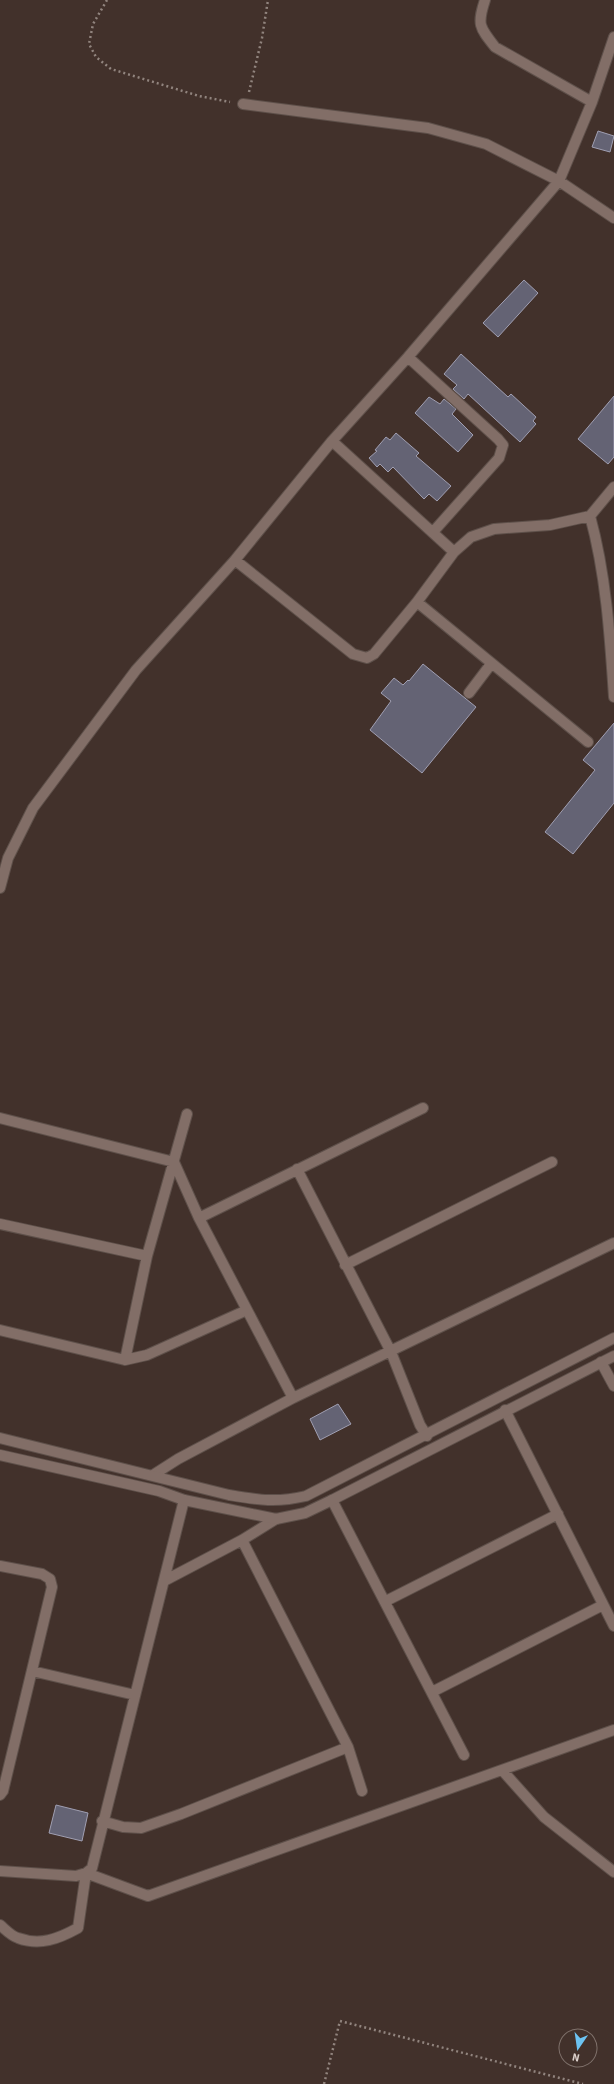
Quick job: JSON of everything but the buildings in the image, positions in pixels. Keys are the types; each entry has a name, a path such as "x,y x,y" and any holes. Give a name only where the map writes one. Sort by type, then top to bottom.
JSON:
{"street":[{"path":"485,0 479,18 483,32 495,47 592,102"},
{"path":"0,888 8,858 33,808 136,670 236,560 332,441 408,356 559,181 592,102 614,37"},
{"path":"243,104 428,128 486,144 559,181 614,218"},
{"path":"408,356 498,439 502,445 499,458 433,532"},
{"path":"332,441 454,552"},
{"path":"236,560 359,657 367,658 374,654 417,602 454,552 471,537 494,529 550,525 590,516 614,487"},
{"path":"590,516 600,552 603,573 614,697"},
{"path":"417,602 588,742"},
{"path":"469,693 492,664"},
{"path":"199,1218 423,1108"},
{"path":"124,1360 147,1256 187,1114"},
{"path":"0,1118 174,1162"},
{"path":"174,1162 199,1218 293,1398"},
{"path":"345,1265 552,1162"},
{"path":"297,1169 390,1352 420,1425 427,1436"},
{"path":"0,1224 147,1256"},
{"path":"153,1475 178,1459 293,1398 614,1243"},
{"path":"0,1330 124,1360 148,1355 247,1310"},
{"path":"0,1438 229,1495 265,1502 277,1501 306,1496 427,1436 614,1338"},
{"path":"164,1581 242,1540 276,1519 305,1513 332,1500 505,1410 614,1356"},
{"path":"602,1362 614,1386"},
{"path":"505,1410 614,1626"},
{"path":"0,1455 159,1491 184,1500 276,1519"},
{"path":"0,1871 76,1876 86,1873 92,1868 102,1821 136,1695 184,1500"},
{"path":"332,1500 386,1600 464,1754"},
{"path":"276,1519 277,1501"},
{"path":"386,1600 558,1514"},
{"path":"242,1540 348,1747 362,1791"},
{"path":"0,1566 42,1574 50,1579 52,1588 3,1791 0,1795"},
{"path":"432,1692 603,1605"},
{"path":"32,1671 136,1695"},
{"path":"86,1873 148,1896 614,1730"},
{"path":"102,1821 123,1827 141,1828 348,1747"},
{"path":"502,1770 544,1817 614,1872"},
{"path":"0,1924 16,1938 40,1942 60,1938 78,1928 86,1873"}],"path":[{"path":"107,0 93,24 89,44 96,57 111,69 199,96 243,104 251,85 268,0"},
{"path":"324,2084 340,2021 583,2084"}]}
